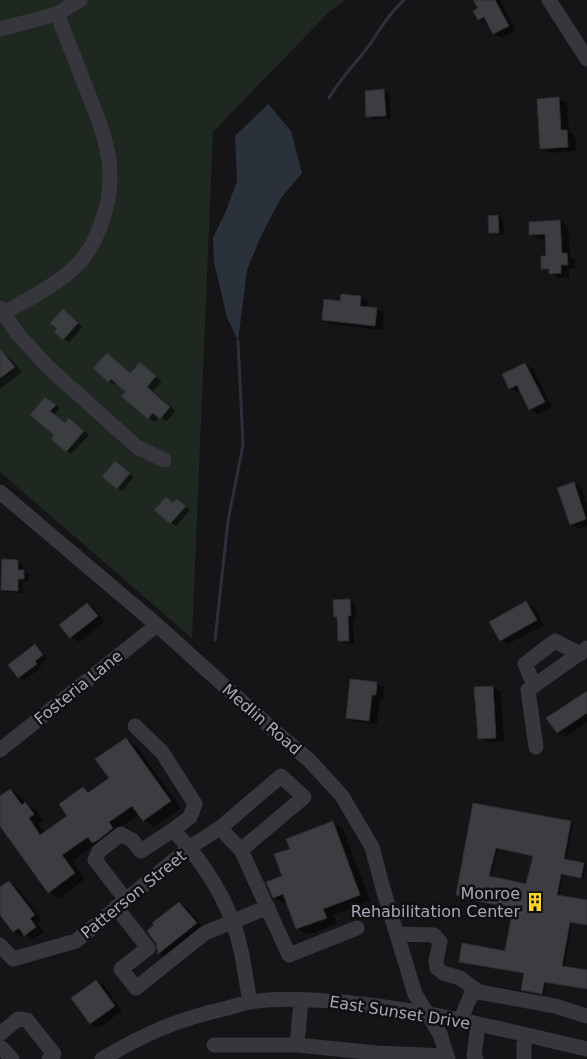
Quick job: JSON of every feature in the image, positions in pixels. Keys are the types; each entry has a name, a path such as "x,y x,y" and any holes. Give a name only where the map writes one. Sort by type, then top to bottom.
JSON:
{"street":[{"path":"0,29 57,14 80,0"},
{"path":"548,0 560,15 587,59"},
{"path":"57,14 102,127 109,154 111,178 107,209 96,238 78,264 56,283 1,312 48,367 137,447 164,460"},
{"name":"Medlin Road","path":"0,492 157,625 309,760 342,796 372,846 415,994 440,1034 448,1058"},
{"name":"Fosteria Lane","path":"0,750 157,625"},
{"path":"534,685 525,664 555,641 583,651"},
{"path":"536,747 528,690 583,651"},
{"path":"135,726 162,752 194,804 190,818 141,851 132,840 121,834 99,851 95,860 148,948 121,969 136,988 205,932 268,908"},
{"name":"Patterson Street","path":"0,945 12,959 76,941 190,847 220,828 281,776 304,797 241,850"},
{"path":"220,828 241,850 289,955 357,928"},
{"path":"173,830 190,847 215,885 232,921 241,953 250,1002"},
{"path":"397,934 434,935 440,942 436,961 437,968 443,973 460,978 479,992 556,1006 587,1016"},
{"path":"460,1021 471,995 479,992"},
{"path":"297,1045 301,1000"},
{"name":"East Sunset Drive","path":"102,1059 168,1024 196,1015 250,1002 301,1000 321,1000 377,1006 428,1014 587,1049"},
{"path":"0,1034 18,1019 28,1020 52,1056"},
{"path":"476,1059 474,1056 478,1025"},
{"path":"524,1035 524,1059"},
{"path":"214,1045 297,1045 448,1058"},
{"path":"0,1046 12,1059"}],"shaded area":[{"path":"0,0 346,0 330,11 213,132 192,638 0,472"},
{"path":"268,104 291,131 302,173 281,198 261,236 247,270 238,341 227,317 214,262 213,238 226,211 237,181 235,136"}],"building":[{"path":"473,0 495,0 509,26 493,34 484,17 478,20 473,11 478,8"},
{"path":"384,89 386,116 366,117 365,91"},
{"path":"559,97 561,130 567,130 568,147 540,149 537,99"},
{"path":"498,215 499,233 489,233 488,216"},
{"path":"560,220 562,253 567,253 568,265 561,265 561,273 549,274 549,269 541,269 541,256 546,256 545,234 529,235 529,222"},
{"path":"341,294 361,296 360,306 377,308 375,326 322,320 324,299 340,301"},
{"path":"63,309 78,323 63,340 54,332 57,329 50,323"},
{"path":"0,349 15,367 0,378"},
{"path":"107,353 130,373 140,362 156,376 147,387 170,407 160,419 153,413 148,419 121,396 126,392 111,379 108,382 93,368"},
{"path":"525,363 545,402 529,410 517,385 509,389 502,374"},
{"path":"45,397 56,405 50,411 65,423 69,418 84,431 66,452 51,439 54,435 30,415"},
{"path":"115,461 130,473 117,489 102,477"},
{"path":"574,482 586,519 570,525 557,488"},
{"path":"166,497 173,503 177,499 186,506 170,524 154,510"},
{"path":"2,559 18,560 18,570 24,570 24,579 18,579 18,591 1,590"},
{"path":"350,599 351,616 348,616 349,641 338,641 337,617 334,617 333,600"},
{"path":"526,601 537,620 500,641 489,622"},
{"path":"87,603 98,616 70,638 59,625"},
{"path":"35,644 43,655 35,661 37,664 18,678 8,665"},
{"path":"350,679 377,682 376,695 372,695 369,721 346,718"},
{"path":"493,686 496,738 478,739 474,687"},
{"path":"587,691 587,713 557,733 546,718"},
{"path":"126,738 171,801 143,821 132,806 109,822 113,828 98,840 92,843 88,837 62,855 75,873 48,893 0,826 0,796 10,789 22,805 25,802 34,814 29,818 40,835 67,816 59,804 83,787 88,793 109,778 95,759"},
{"name":"Monroe Rehabilitation Center","path":"473,803 571,821 564,859 584,863 581,878 561,874 557,895 587,900 587,925 570,922 562,966 587,970 587,989 544,982 542,994 521,990 524,973 459,962 462,943 505,951 513,908 466,899 466,897 456,895","holes":["496,848 533,856 526,884 489,876"]},
{"path":"333,821 360,895 323,909 327,918 296,929 283,894 273,898 266,882 282,876 274,854 290,849 286,839"},
{"path":"9,881 35,915 30,918 36,927 24,936 19,928 13,932 0,915 0,887"},
{"path":"179,902 197,923 158,954 156,943 147,931 154,925 152,923"},
{"path":"96,980 115,1006 90,1024 71,998"}],"waterway":[{"path":"329,98 389,16 404,0"},
{"path":"215,640 228,521 243,445 238,341"}],"place":[{"name":"Monroe Rehabilitation Center","path":"535,902"}]}
